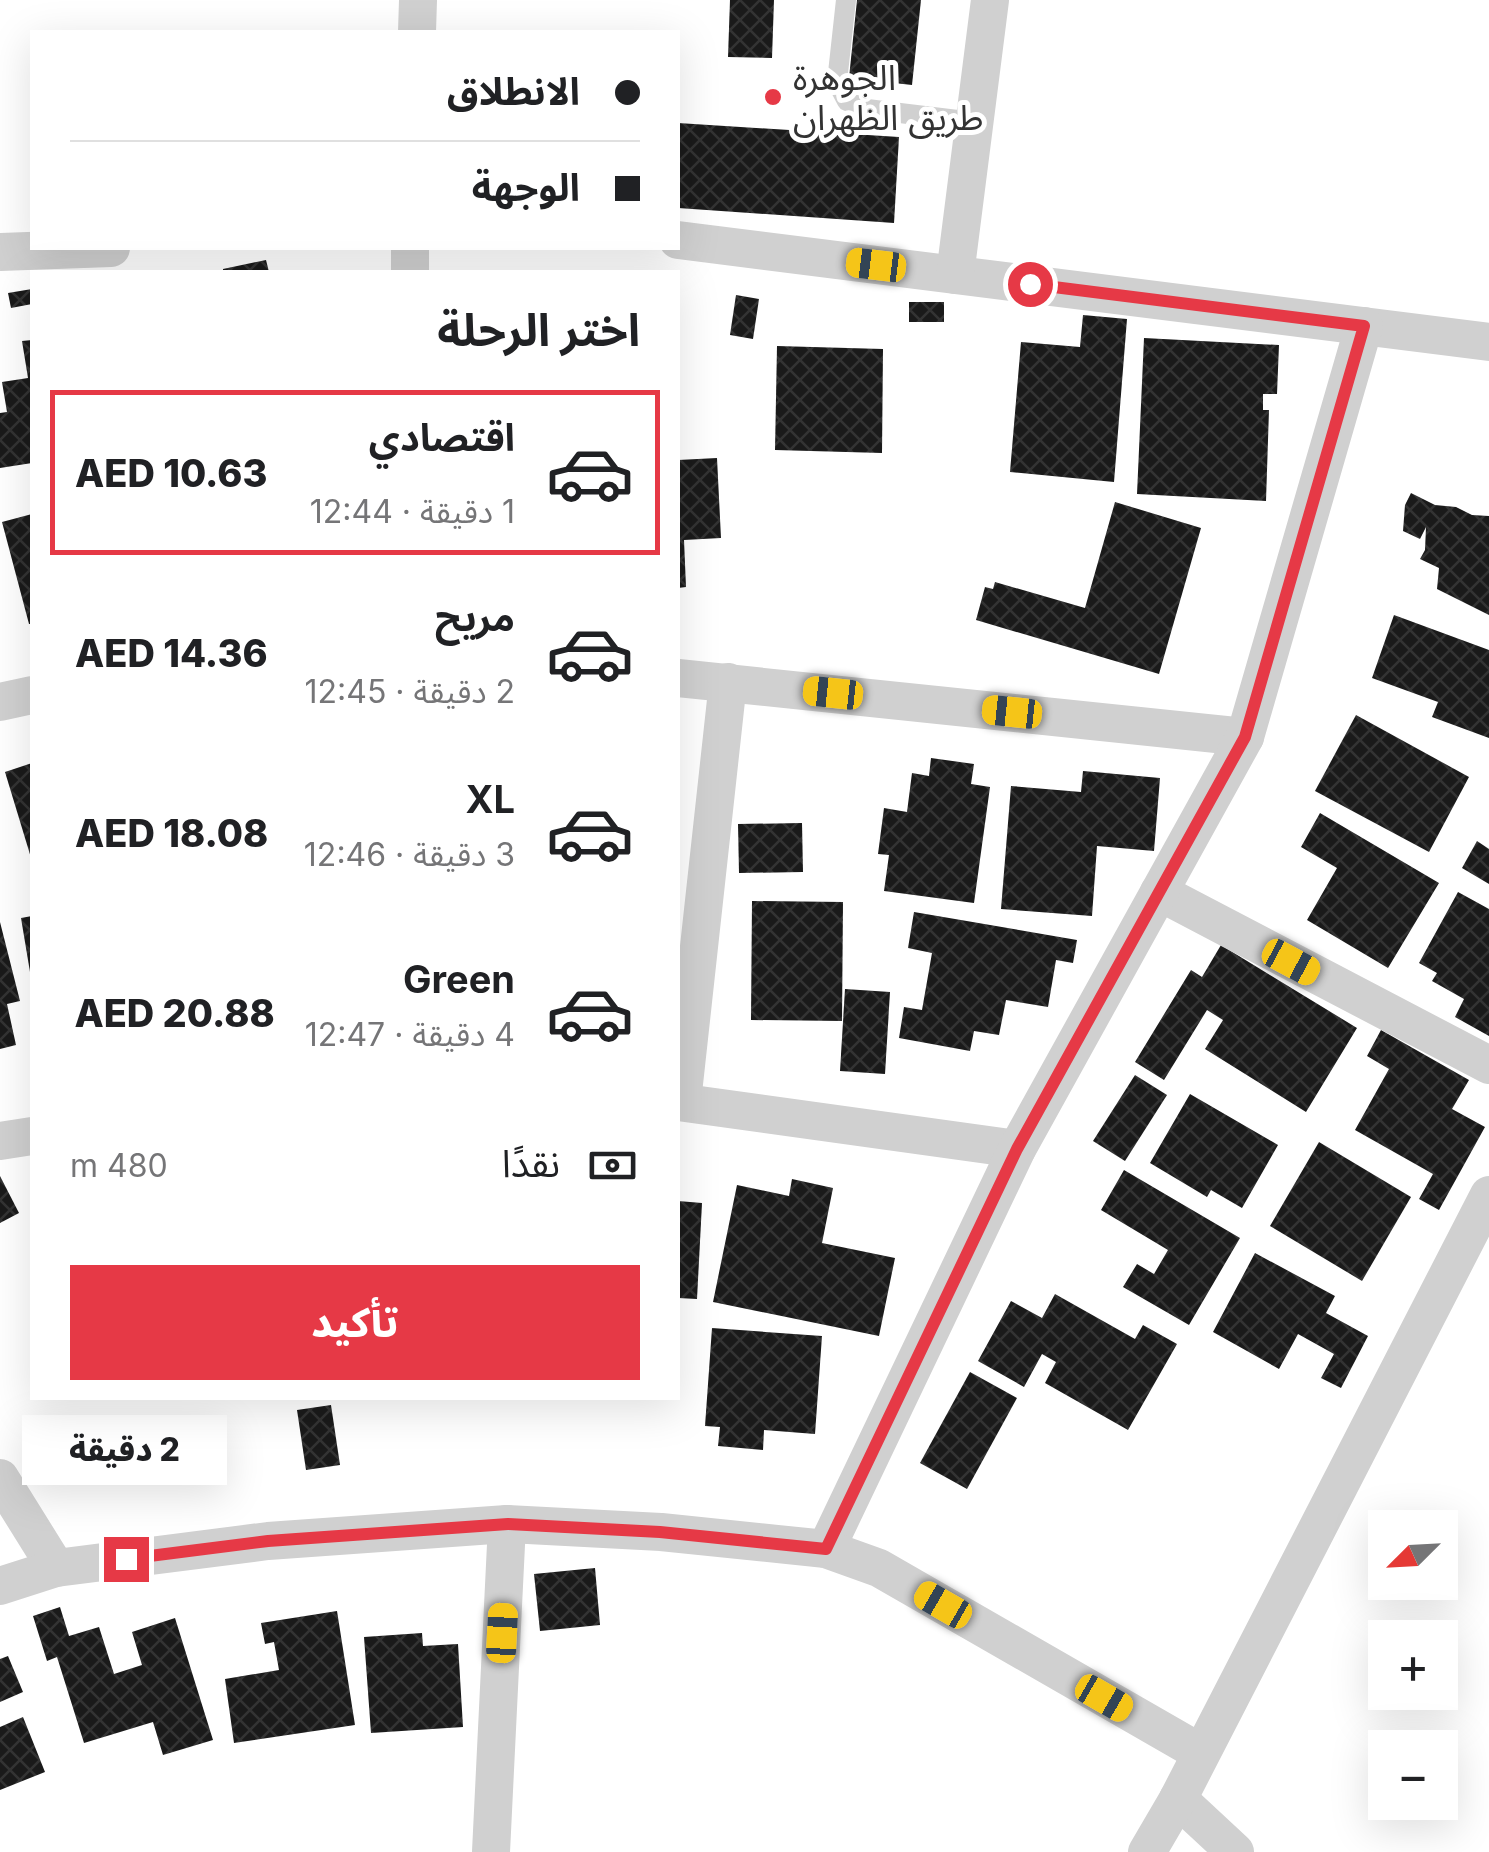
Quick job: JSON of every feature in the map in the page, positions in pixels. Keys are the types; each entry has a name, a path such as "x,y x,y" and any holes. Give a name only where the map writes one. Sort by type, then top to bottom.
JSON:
{"street":[{"path":"417,30 418,0"},
{"path":"955,275 990,0"},
{"path":"680,240 1489,342"},
{"path":"0,252 56,250"},
{"path":"826,1549 1017,1149 1245,737 1364,326"},
{"path":"680,678 1245,737"},
{"path":"728,682 680,1102 1017,1149"},
{"path":"0,702 30,696"},
{"path":"1158,892 1489,1065"},
{"path":"0,1140 30,1136"},
{"path":"1147,1852 1178,1799 1489,1195"},
{"path":"0,1478 56,1568"},
{"path":"492,1852 508,1524"},
{"path":"0,1586 56,1568 268,1541 508,1524 660,1532 826,1549 879,1568 1201,1753"},
{"path":"1178,1799 1234,1852"}],"lane":[{"path":"846,0 837,82 847,102 868,109 974,122"}],"building":[{"path":"730,0 774,0 772,58 728,57"},
{"path":"857,0 921,0 912,85 849,78"},
{"path":"680,123 899,137 894,223 680,208"},
{"path":"266,260 268,270 223,270"},
{"path":"30,289 30,304 11,308 8,293"},
{"path":"736,295 759,299 753,339 730,335"},
{"path":"909,302 944,302 944,322 909,322"},
{"path":"1083,315 1127,319 1114,482 1010,472 1021,342 1080,347"},
{"path":"1144,338 1279,345 1277,394 1263,394 1263,410 1269,410 1266,501 1137,494"},
{"path":"30,340 30,463 0,468 0,413 7,412 2,382 28,378 22,341"},
{"path":"777,346 883,349 882,453 775,450"},
{"path":"717,458 721,538 684,540 686,587 680,588 680,460"},
{"path":"1411,493 1435,505 1489,516 1489,615 1437,589 1439,568 1420,559 1425,550 1426,527 1420,539 1403,531 1405,505"},
{"path":"1115,502 1201,528 1159,674 976,620 985,587 993,589 995,582 1085,608"},
{"path":"30,515 30,624 29,624 2,522"},
{"path":"1394,615 1489,650 1489,738 1432,717 1438,702 1372,678"},
{"path":"1356,715 1469,777 1429,852 1315,791"},
{"path":"931,758 974,764 971,784 990,787 974,903 884,891 889,855 878,854 884,808 907,812 912,773 929,776"},
{"path":"30,764 30,854 5,772"},
{"path":"1083,771 1160,778 1154,851 1097,846 1092,916 1001,909 1011,786 1081,792"},
{"path":"1320,813 1439,883 1388,968 1307,920 1337,868 1301,847"},
{"path":"802,823 803,872 739,873 738,824"},
{"path":"1477,841 1489,849 1489,884 1462,868"},
{"path":"1458,892 1489,909 1489,1036 1455,1017 1464,999 1432,981 1437,973 1419,963"},
{"path":"752,901 843,902 842,1021 751,1020"},
{"path":"914,912 1077,940 1073,963 1056,960 1048,1007 1006,1000 999,1035 974,1031 970,1051 899,1038 904,1007 922,1010 932,953 908,948"},
{"path":"30,916 30,972 21,918"},
{"path":"0,922 20,1001 7,1004 16,1045 0,1049"},
{"path":"1221,945 1357,1028 1306,1112 1205,1049 1223,1020 1207,1010 1164,1080 1135,1062 1191,970 1202,977"},
{"path":"845,989 890,992 885,1074 840,1071"},
{"path":"1381,1030 1469,1080 1452,1109 1485,1127 1439,1210 1419,1199 1433,1174 1355,1130 1389,1069 1367,1056"},
{"path":"1135,1075 1167,1095 1125,1161 1093,1141"},
{"path":"1190,1094 1278,1145 1242,1208 1211,1190 1207,1197 1150,1163"},
{"path":"1319,1142 1411,1197 1362,1281 1270,1226"},
{"path":"1124,1170 1240,1238 1189,1325 1123,1287 1137,1264 1154,1274 1168,1250 1101,1210"},
{"path":"0,1176 19,1213 0,1223"},
{"path":"792,1179 833,1188 822,1243 895,1258 879,1336 713,1302 737,1185 789,1196"},
{"path":"680,1201 702,1203 697,1299 680,1298"},
{"path":"1255,1253 1335,1296 1326,1313 1368,1336 1341,1388 1321,1378 1334,1354 1298,1334 1279,1369 1213,1332"},
{"path":"1055,1294 1135,1339 1143,1325 1177,1344 1128,1430 1045,1383 1056,1362 1042,1354 1024,1387 978,1361 1011,1301 1042,1318"},
{"path":"712,1328 822,1336 815,1434 764,1430 763,1450 718,1446 720,1427 705,1426"},
{"path":"970,1372 1017,1398 967,1489 920,1463"},
{"path":"331,1405 340,1465 306,1470 297,1410"},
{"path":"595,1568 600,1625 540,1631 534,1574"},
{"path":"60,1607 69,1636 99,1627 114,1674 142,1665 132,1632 175,1618 213,1740 163,1755 153,1722 84,1743 57,1657 47,1661 33,1616"},
{"path":"337,1611 355,1725 234,1743 225,1679 279,1670 274,1642 265,1644 261,1623"},
{"path":"422,1633 423,1646 458,1644 463,1727 371,1733 364,1637"},
{"path":"8,1656 23,1692 0,1702 0,1659"},
{"path":"23,1717 45,1772 0,1790 0,1727"}],"place":[{"name":"الجوهرة طريق الظهران","path":"773,97"}],"route":[{"path":"126,1559 268,1541 508,1524 660,1532 826,1549 1017,1149 1245,737 1364,326 1030,284"}]}
